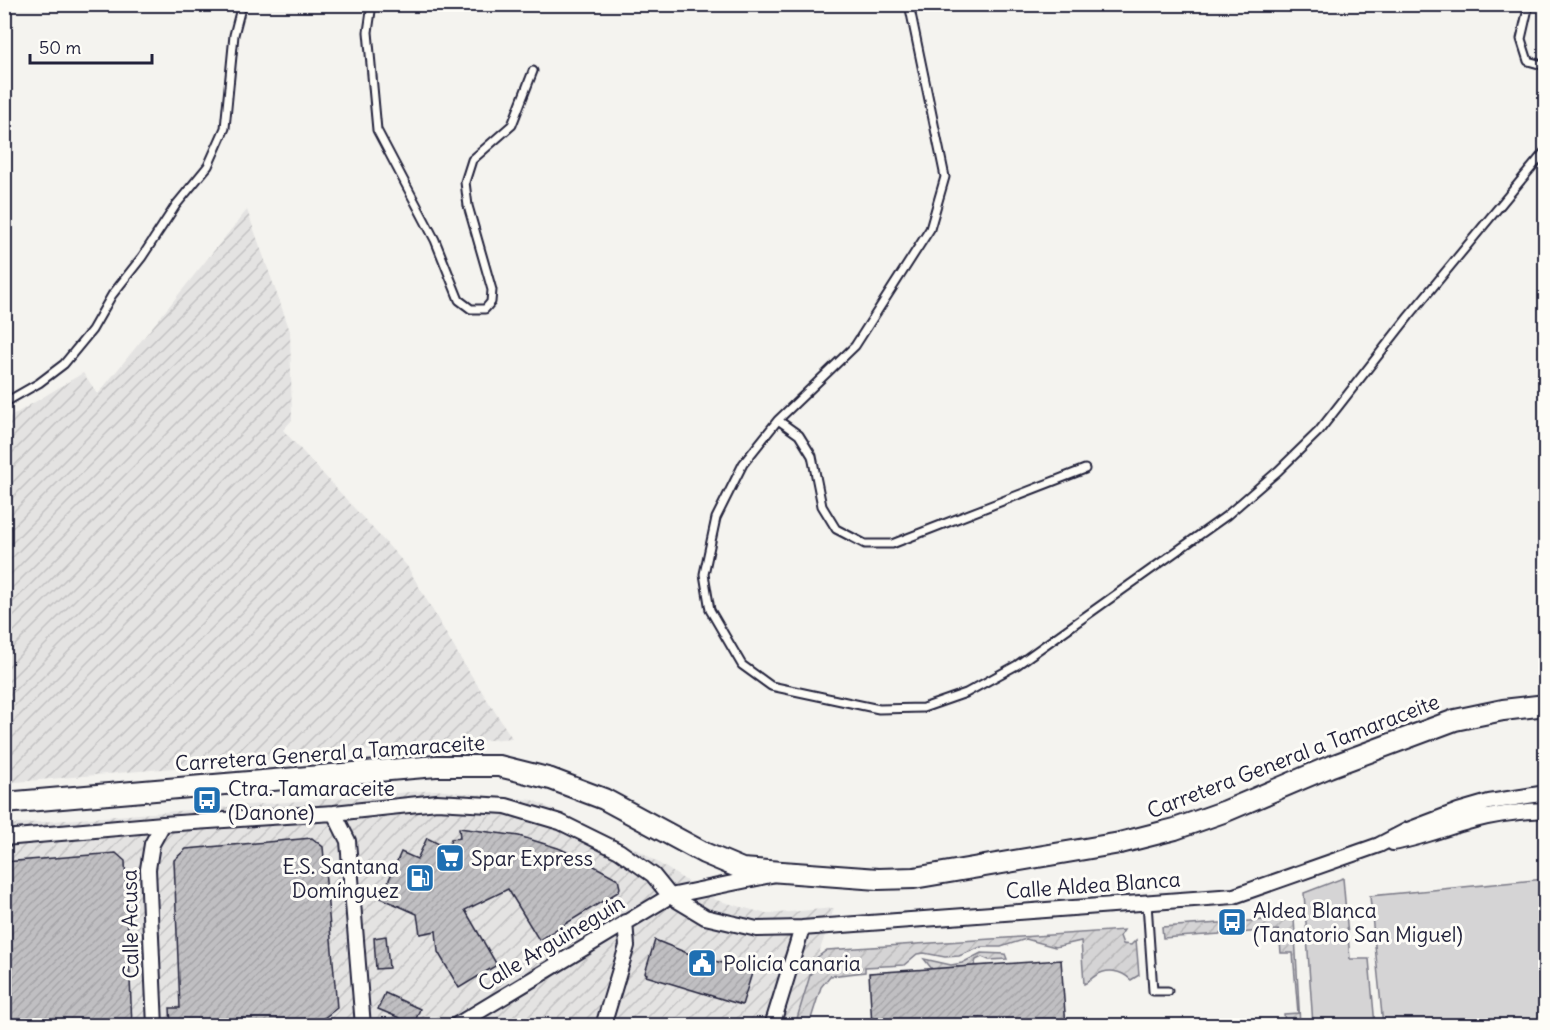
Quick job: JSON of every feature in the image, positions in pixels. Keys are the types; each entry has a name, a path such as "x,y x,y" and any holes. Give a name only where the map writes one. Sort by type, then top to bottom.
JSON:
{"main road":[{"name":"Carretera General a Tamaraceite","path":"4,803 436,766 499,766 551,778 604,799 725,863 742,869 878,879 914,878 1120,843 1175,829 1226,811 1329,767 1455,720 1503,710 1545,705"}],"street":[{"name":"Calle Aldea Blanca","path":"670,896 705,917 757,929 802,928 1234,896 1379,845 1408,830 1458,811 1490,802 1545,793"},
{"path":"4,838 163,824 334,813 437,802 506,806 560,822 619,851 653,874 670,896"},
{"name":"Calle Aldea Blanca","path":"1379,845 1413,839 1503,814 1545,810"},
{"path":"334,813 348,841 363,1026"},
{"name":"Calle Acusa","path":"155,1026 148,869 152,844 163,824"},
{"name":"Calle Arguineguín","path":"455,1026 670,896 750,881 782,872"},
{"path":"603,1026 627,946 626,922"},
{"path":"772,1025 802,928"}],"lane":[{"path":"4,403 39,383 64,364 92,330 112,295 176,205 208,166 225,128 234,35 242,4"},
{"path":"372,4 368,32 377,129 435,240 459,300 471,309 485,309 491,302 492,290 468,206 465,182 472,160 512,125 533,71"},
{"path":"909,4 945,177 930,229 855,346 778,420 743,464 716,518 704,574 710,610 742,665 771,686 879,708 923,708 966,693 1017,665 1226,516 1278,471 1319,431 1409,316 1545,150"},
{"path":"1529,4 1521,39 1528,61 1545,66"},
{"path":"778,420 799,435 812,456 822,506 836,529 865,544 892,544 1084,469"},
{"path":"1147,903 1153,991 1168,991"}],"shaded area":[{"path":"247,210 290,331 292,420 283,430 407,566 462,661 512,738 5,783 5,420 83,373 98,394"},
{"path":"435,790 533,800 640,851 716,900 767,914 834,908 795,1025 5,1026 5,825"},
{"path":"1343,878 1350,959 1369,959 1375,1025 1313,1025 1304,893"},
{"path":"1545,879 1545,1025 1383,1025 1370,896"},
{"path":"1294,918 1300,1025 1285,1025 1284,1014 1298,1013 1293,953 1281,953 1279,930 1163,938 1162,927"},
{"path":"1124,930 1120,936 1123,944 1131,945 1136,940 1139,975 1131,980 1123,974 1109,971 1100,973 1084,984 1081,941 1055,947 1026,939 1001,947 981,947 959,956 917,954 904,965 865,967 865,972 830,976 821,987 809,1025 795,1025 815,959 827,950"},
{"path":"981,953 1005,954 1007,959 989,960 982,957 976,960 974,966 932,969 924,959 951,965 962,963"}],"building":[{"path":"459,828 519,836 558,848 618,879 620,888 618,892 539,940 508,889 465,910 497,965 459,988 438,952 436,931 420,934 417,914 381,898 401,852 417,859 427,838 449,849 451,839 460,838"},
{"path":"312,838 323,847 337,1008 314,1026 171,1026 170,1008 180,1008 174,860 186,849"},
{"path":"116,853 125,861 132,1026 4,1026 4,862"},
{"path":"386,936 389,968 376,969 374,938"},
{"path":"655,940 697,957 753,970 742,1005 646,976"},
{"path":"1061,960 1066,1026 872,1026 869,973"},
{"path":"385,993 420,1009 414,1024 378,1009"}],"place":[{"name":"Ctra. Tamaraceite (Danone)","path":"207,800"},
{"name":"Spar Express","path":"450,858"},
{"name":"E.S. Santana Domínguez","path":"420,878"},
{"name":"Aldea Blanca (Tanatorio San Miguel)","path":"1232,922"},
{"name":"Policía canaria","path":"702,963"}]}
